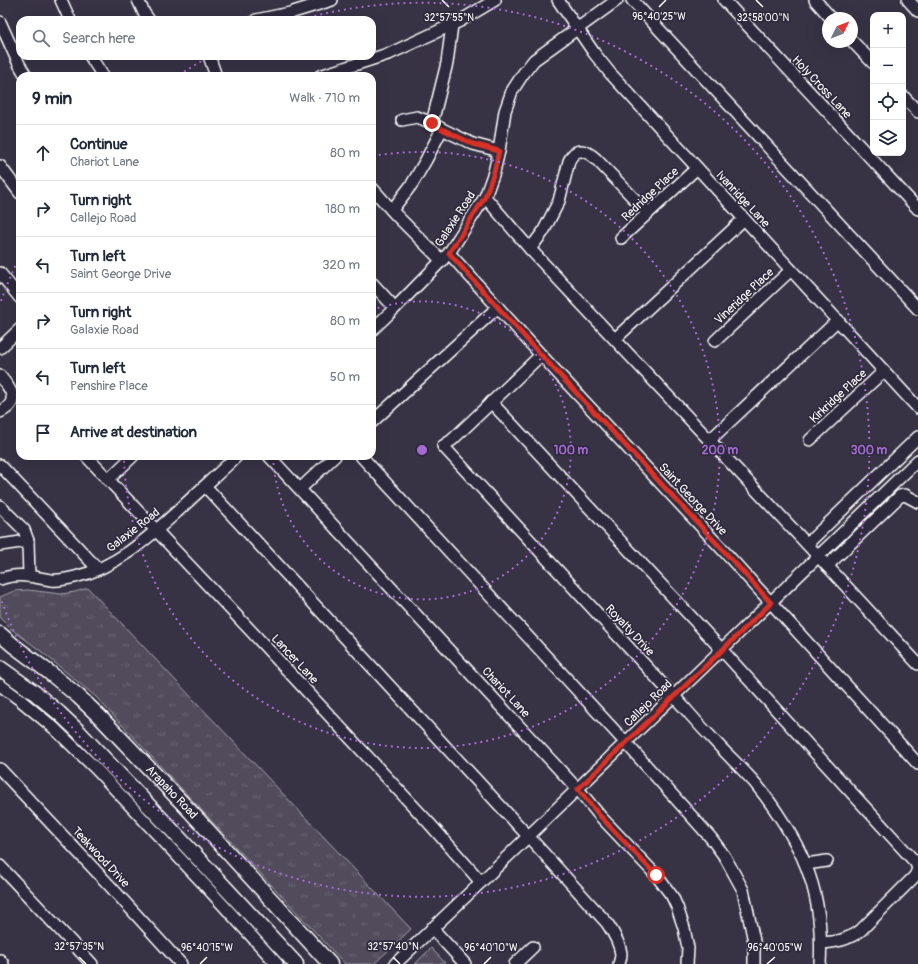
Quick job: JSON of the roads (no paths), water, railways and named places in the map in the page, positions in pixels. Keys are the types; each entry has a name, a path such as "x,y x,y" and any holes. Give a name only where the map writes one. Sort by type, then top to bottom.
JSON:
{"main road":[{"name":"Arapaho Road","path":"0,634 56,677 99,716 330,964"},
{"name":"Arapaho Road","path":"0,668 41,698 78,731 296,964"}],"street":[{"path":"61,0 68,16"},
{"path":"138,0 147,16"},
{"path":"275,16 332,0"},
{"path":"376,58 391,53 460,21 495,0"},
{"name":"Ivanridge Lane","path":"558,0 594,53 610,73 918,408"},
{"name":"Galaxie Road","path":"376,326 445,257 485,197 494,172 499,151 505,111 512,91 523,74 534,60 617,0"},
{"path":"632,0 918,308"},
{"name":"Holy Cross Lane","path":"724,0 918,209"},
{"path":"814,0 825,12"},
{"path":"908,0 918,11"},
{"path":"0,22 16,57"},
{"path":"432,123 447,63 452,24"},
{"path":"858,47 870,60"},
{"path":"17,60 24,72"},
{"path":"92,60 100,72"},
{"path":"210,60 215,72"},
{"path":"332,72 369,60"},
{"path":"906,99 918,112"},
{"path":"402,120 417,117 473,144 499,151"},
{"path":"392,210 412,184 442,129"},
{"path":"530,249 543,232 559,201 569,161 572,155 576,152 583,150 596,159 648,213"},
{"path":"0,166 16,188"},
{"name":"Redridge Place","path":"621,238 697,168"},
{"name":"Saint George Drive","path":"376,192 392,210 498,307 706,531 918,764"},
{"path":"485,197 530,249 819,556 918,664"},
{"path":"615,339 744,219"},
{"name":"Vineridge Place","path":"715,341 791,270"},
{"path":"0,273 16,293"},
{"path":"376,287 395,308"},
{"path":"376,418 498,307"},
{"path":"710,440 838,320"},
{"path":"0,348 16,333"},
{"name":"Royalty Drive","path":"541,355 452,440 443,446 678,700 696,722 755,784 774,809 793,838 806,864 812,882 819,916 821,943 820,964"},
{"name":"Kirkridge Place","path":"810,440 884,371"},
{"path":"0,376 10,387 13,397 7,408 0,412"},
{"path":"491,402 722,650 916,862 918,869 915,876 860,931 851,937 836,942 821,943"},
{"path":"807,544 918,436"},
{"name":"Lancer Lane","path":"90,460 251,630 429,823 481,882"},
{"path":"108,480 129,460"},
{"name":"Galaxie Road","path":"0,579 16,575 63,580 76,577 111,564 129,553 156,530 233,460"},
{"name":"Chariot Lane","path":"273,460 656,875 672,896 677,907 684,928 688,948 687,964"},
{"path":"300,489 331,460"},
{"path":"365,460 626,743 711,838 725,857 742,890 754,941 754,964"},
{"name":"Callejo Road","path":"395,964 918,460"},
{"path":"0,465 98,569"},
{"path":"205,486 528,836 607,924 618,942 621,955 619,964"},
{"path":"828,566 900,496 905,495 918,502"},
{"path":"0,506 24,530 28,541 29,576"},
{"path":"0,545 28,541"},
{"path":"0,685 20,699 54,728 96,769 277,964"},
{"name":"Teakwood Drive","path":"0,769 105,880 181,964"},
{"path":"806,864 827,861"},
{"path":"0,866 92,964"},
{"path":"432,928 465,964"},
{"path":"515,964 533,947"},
{"path":"0,960 4,964"}]}
